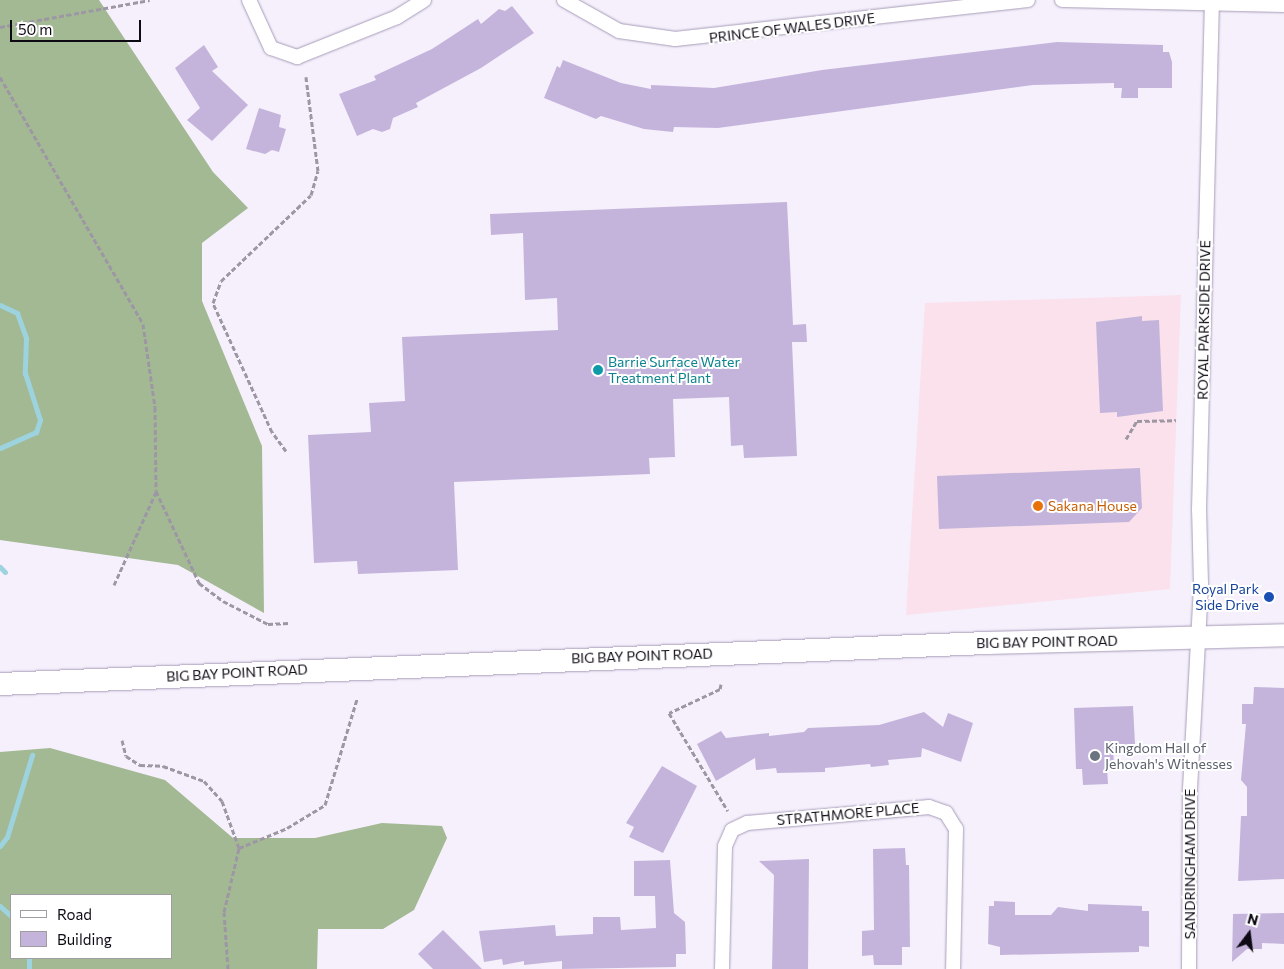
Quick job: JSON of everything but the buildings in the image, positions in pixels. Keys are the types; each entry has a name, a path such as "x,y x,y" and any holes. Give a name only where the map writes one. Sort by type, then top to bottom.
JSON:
{"main road":[{"name":"BIG BAY POINT ROAD","path":"0,684 988,643 1196,639 1284,635"}],"street":[{"path":"249,0 271,48 297,58 397,17 424,0"},
{"name":"PRINCE OF WALES DRIVE","path":"564,0 619,30 675,40 1028,0"},
{"path":"1062,0 1284,5"},
{"name":"ROYAL PARKSIDE DRIVE","path":"1196,639 1201,584 1199,510 1212,2"},
{"name":"SANDRINGHAM DRIVE","path":"1189,969 1190,789 1196,639"},
{"name":"STRATHMORE PLACE","path":"722,969 725,846 732,830 747,823 929,807 946,812 956,829 953,969"}],"path":[{"path":"0,27 150,0"},
{"path":"286,451 272,432 213,303 221,281 311,195 318,171 306,77"},
{"path":"0,78 142,324 155,407 156,491 198,583 223,601 268,624 289,623"},
{"path":"1126,439 1137,421 1176,420"},
{"path":"114,585 156,491"},
{"path":"721,684 720,689 669,713 728,811"},
{"path":"239,848 287,828 325,806 357,699"},
{"path":"122,740 126,756 140,766 163,766 204,781 222,801 239,848 224,912 228,969"}],"shaded area":[{"path":"1181,295 1170,589 906,615 925,303"}],"green space":[{"path":"0,0 99,0 213,172 248,208 202,243 202,301 262,446 264,613 178,565 0,540"},
{"path":"50,748 165,780 233,838 315,838 382,823 442,826 447,838 414,910 383,929 318,929 317,969 0,969 0,752"}],"waterway":[{"path":"0,305 17,313 26,338 25,373 40,420 36,432 0,448"},
{"path":"0,567 5,572"},
{"path":"0,846 7,837 32,755"},
{"path":"0,906 10,915"},
{"path":"29,959 29,969"}],"place":[{"name":"Barrie Surface Water Treatment Plant","path":"598,370"},
{"name":"Sakana House","path":"1038,506"},
{"name":"Royal Park Side Drive","path":"1269,597"},
{"name":"Kingdom Hall of Jehovah's Witnesses","path":"1095,756"}]}
